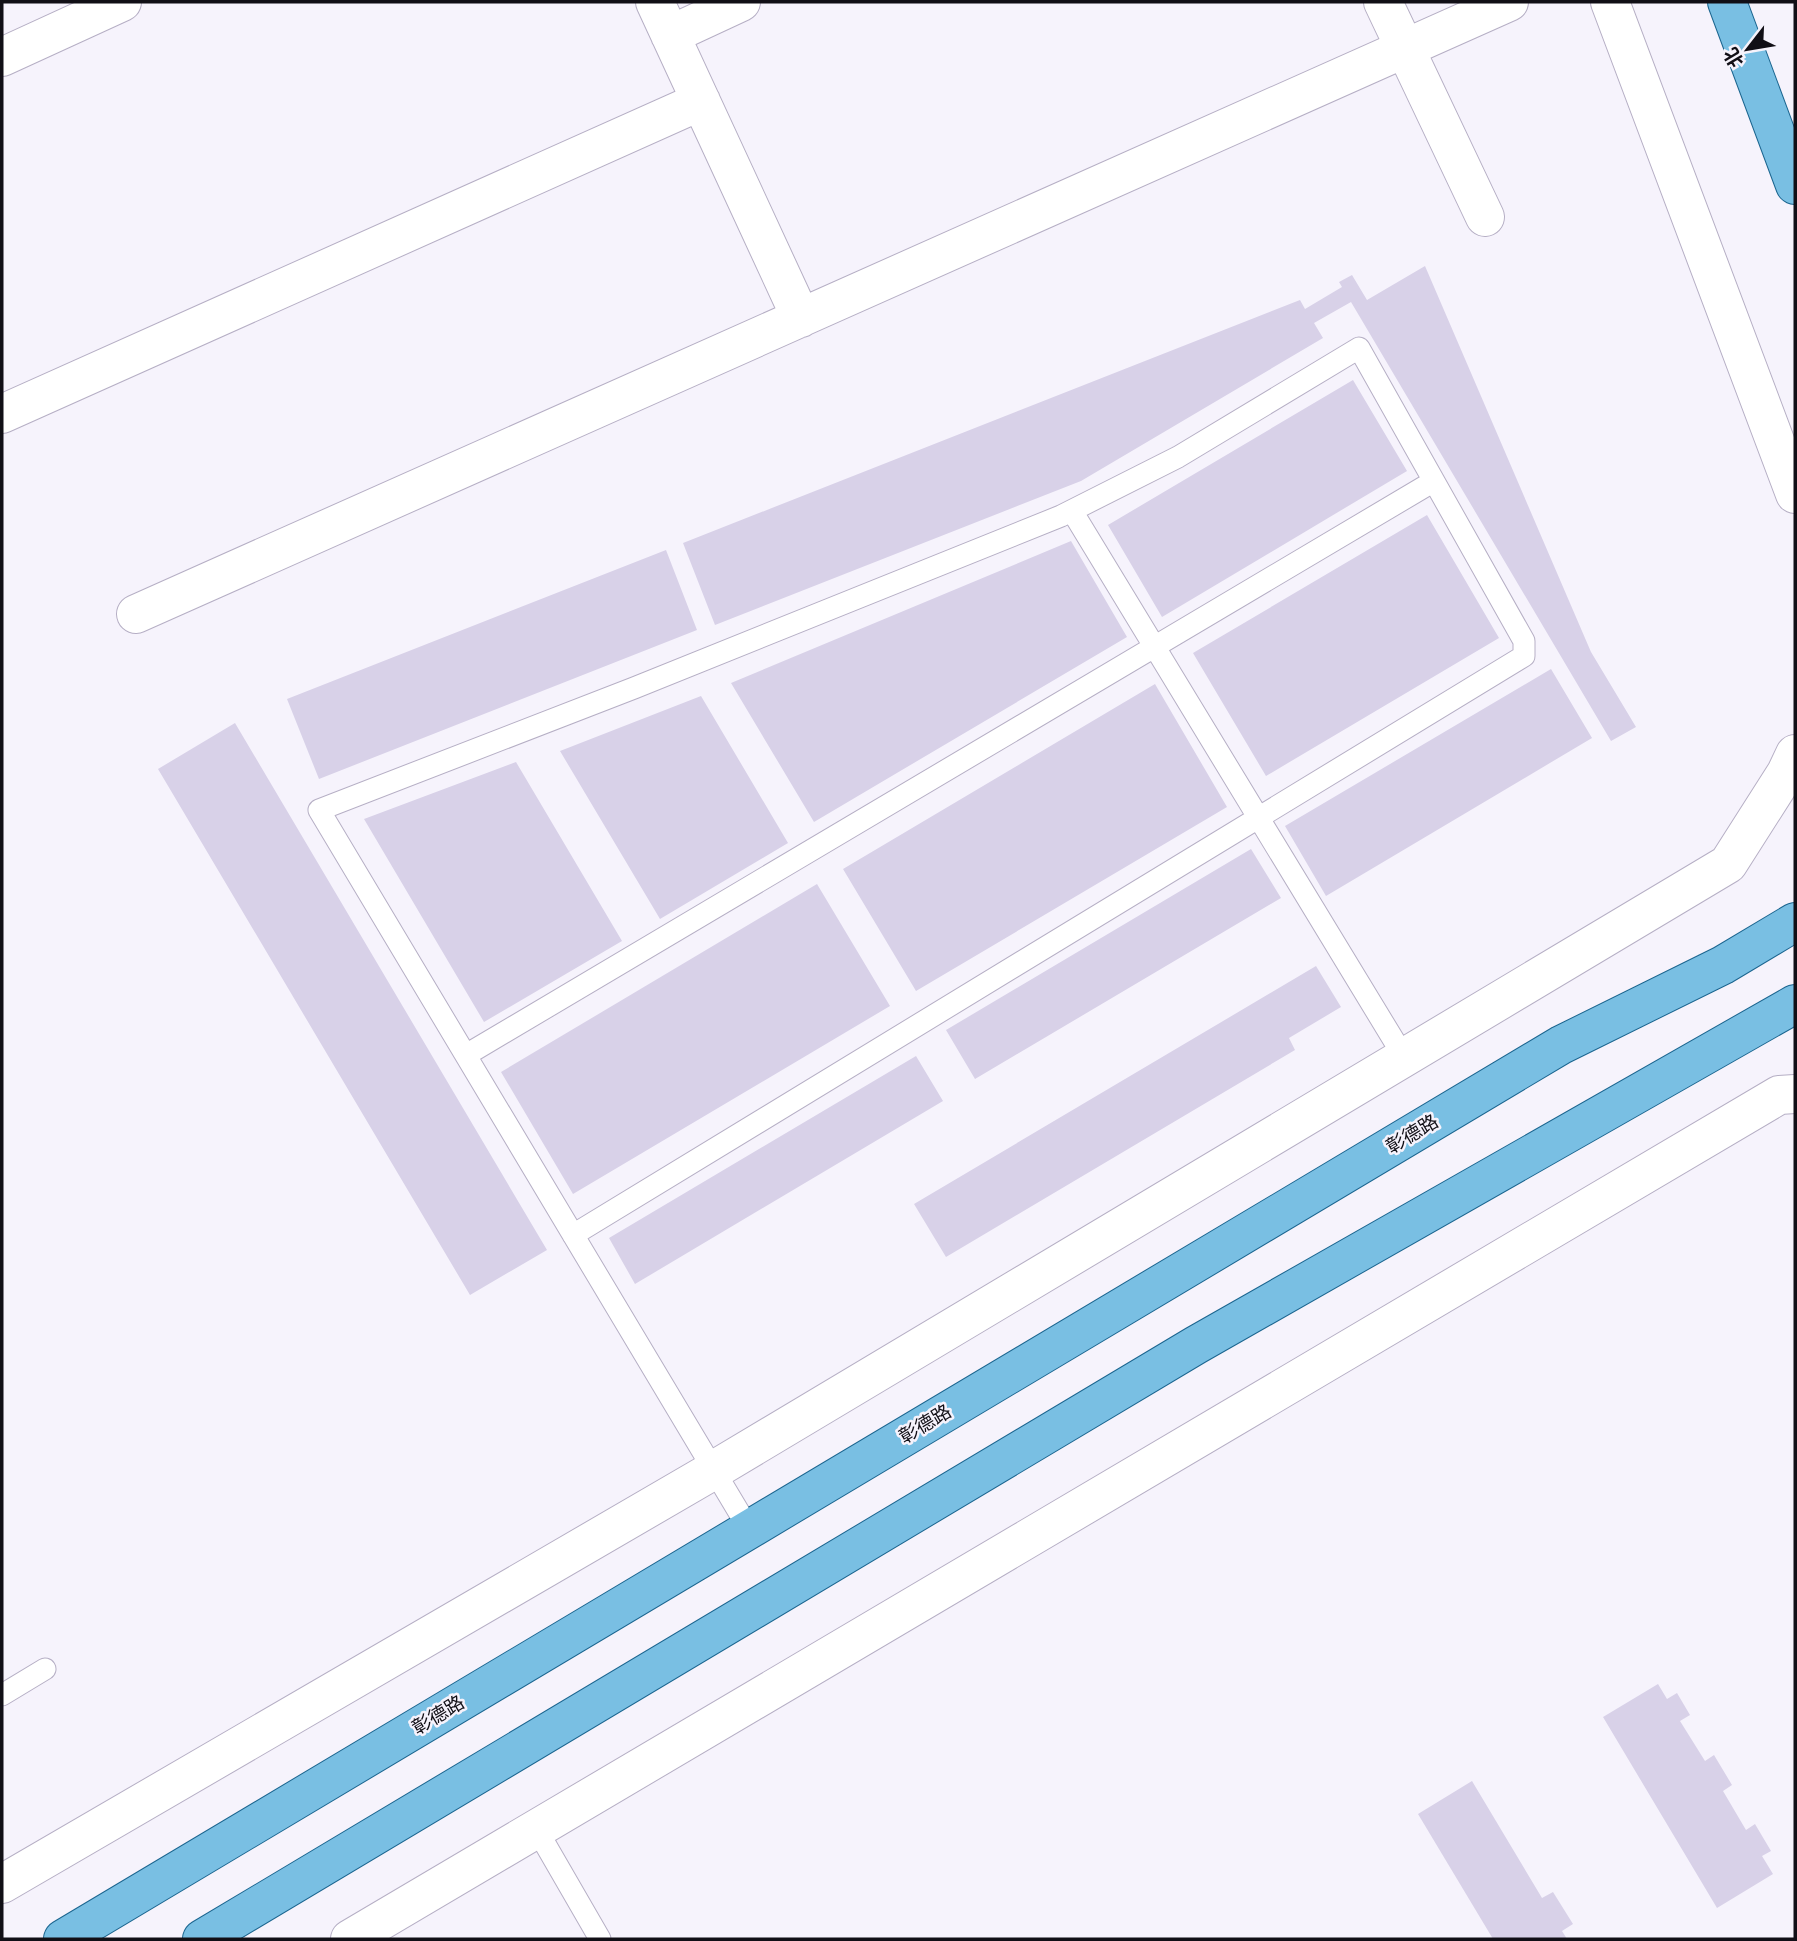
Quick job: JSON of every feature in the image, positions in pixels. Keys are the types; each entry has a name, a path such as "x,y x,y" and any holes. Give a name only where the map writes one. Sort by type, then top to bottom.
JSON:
{"main road":[{"path":"1727,2 1795,185"},
{"name":"彰德路","path":"62,1939 1561,1045 1723,965 1795,922"},
{"path":"202,1939 1196,1345 1795,1004"}],"street":[{"path":"2,57 122,2"},
{"path":"741,2 663,18 801,318"},
{"path":"1383,2 1485,217"},
{"path":"136,614 1508,2"},
{"path":"1610,2 1795,494"},
{"path":"2,414 701,101"},
{"path":"2,1884 714,1470 1728,864 1786,773 1795,754"},
{"path":"351,1939 1779,1095 1795,1094"}],"lane":[{"path":"573,1234 1524,656 1524,641 1359,348 1178,457 1072,510 634,688 319,810 714,1470 750,1529"},
{"path":"466,1055 1434,481"},
{"path":"1072,510 1404,1058"},
{"path":"2,1695 45,1669"},
{"path":"537,1830 600,1939"}],"building":[{"path":"1425,266 1591,652 1636,727 1611,741 1351,302 1314,323 1323,338 1081,481 715,625 683,543 1300,300 1305,309 1342,287 1339,282 1352,275 1367,300"},
{"path":"1353,380 1407,471 1162,617 1108,525"},
{"path":"1427,515 1499,638 1266,776 1193,653"},
{"path":"1071,541 1127,637 814,822 731,683"},
{"path":"666,550 697,630 319,779 287,699"},
{"path":"1551,669 1592,738 1326,896 1285,826"},
{"path":"1155,684 1227,807 916,991 843,869"},
{"path":"701,696 788,843 660,919 560,751"},
{"path":"235,723 547,1250 470,1295 158,769"},
{"path":"516,762 622,941 484,1022 364,819"},
{"path":"1251,849 1281,898 975,1079 946,1030"},
{"path":"817,884 890,1006 573,1194 501,1072"},
{"path":"1316,966 1341,1007 1289,1038 1295,1050 946,1257 914,1204"},
{"path":"916,1056 943,1101 635,1284 609,1238"},
{"path":"1658,1684 1667,1699 1677,1693 1690,1715 1680,1721 1705,1761 1714,1755 1732,1785 1723,1791 1746,1830 1755,1824 1771,1851 1762,1856 1773,1874 1717,1908 1603,1717"},
{"path":"1472,1781 1542,1898 1553,1892 1573,1924 1562,1931 1567,1939 1493,1939 1418,1814"}]}
